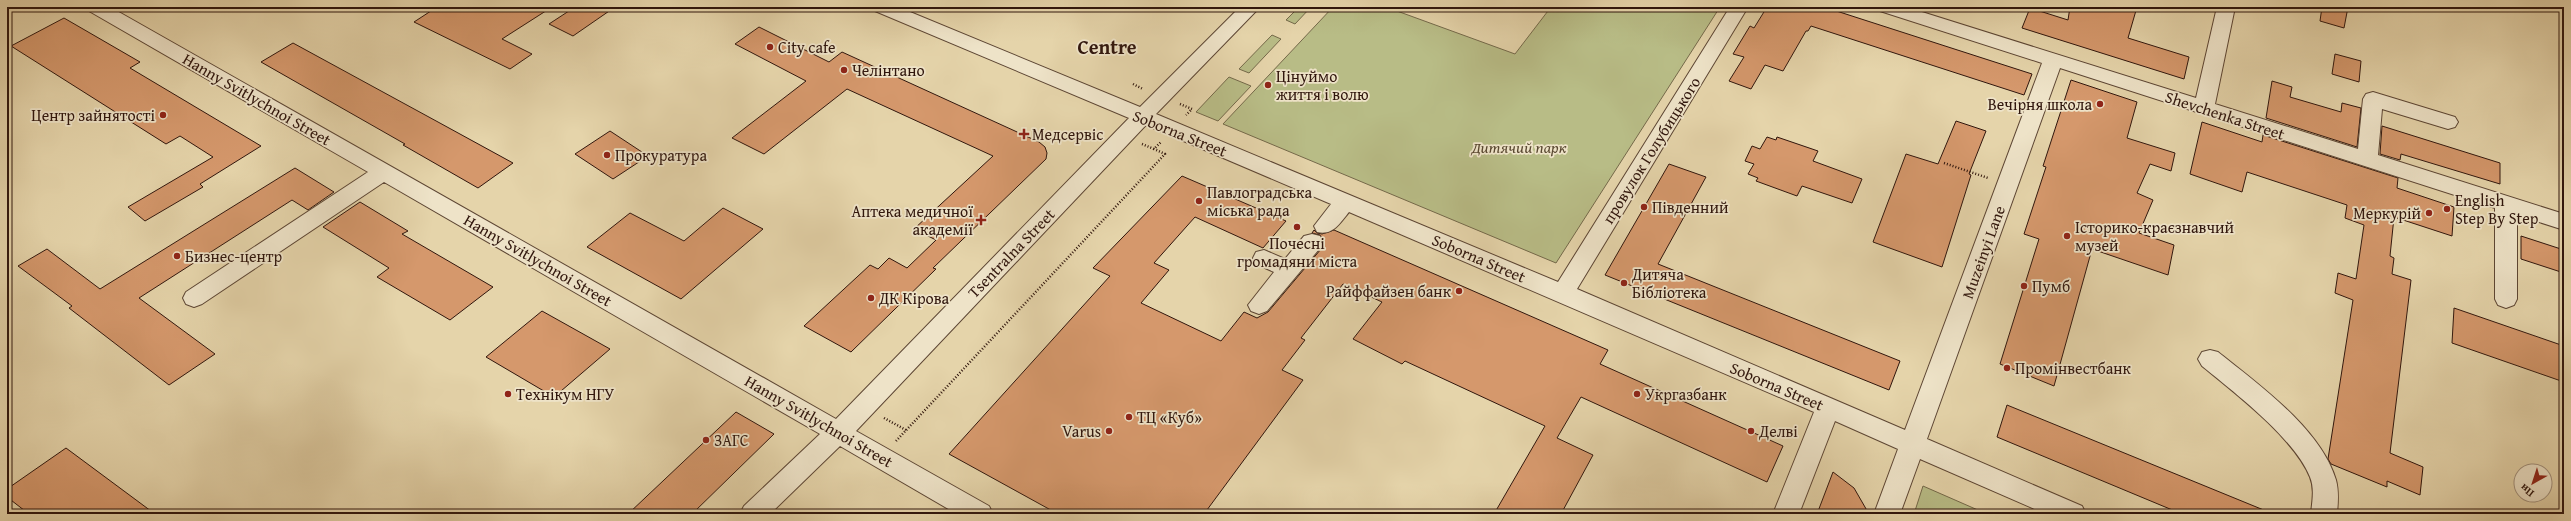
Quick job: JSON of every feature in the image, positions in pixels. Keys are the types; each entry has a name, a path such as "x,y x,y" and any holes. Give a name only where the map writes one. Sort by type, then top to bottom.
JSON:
{"street":[{"name":"Hanny Svitlychnoi Street","path":"96,7 980,514"},
{"name":"Soborna Street","path":"882,7 1563,293 2073,514"},
{"name":"Tsentralna Street","path":"753,514 839,432 1142,117 1251,7"},
{"name":"провулок Голубицького","path":"1563,293 1738,7"},
{"name":"Shevchenka Street","path":"1887,7 2564,222"},
{"path":"2204,108 2226,7"},
{"name":"Muzeinyi Lane","path":"1887,514 2053,60"},
{"path":"2367,160 2373,99 2448,122"},
{"path":"194,298 384,172"},
{"path":"1259,306 1346,202"},
{"path":"2506,204 2506,299"},
{"path":"1264,258 1289,270"},
{"path":"2210,359 2268,409 2312,458 2323,478 2326,492 2324,514"},
{"path":"1786,514 1828,408"}],"path":[{"path":"1133,84 1144,90"},
{"path":"1177,104 1192,109 1183,118"},
{"path":"893,444 1165,154 1138,142"},
{"path":"1154,149 1161,142"},
{"path":"1944,163 2008,185"},
{"path":"877,414 906,430"}],"green space":[{"path":"1299,7 1311,7 1295,24 1286,20"},
{"name":"Дитячий парк","path":"1333,7 1386,7 1515,54 1551,7 1720,7 1556,263 1223,124"},
{"path":"1272,35 1281,39 1249,73 1239,69"},
{"path":"1229,77 1251,86 1218,121 1196,112"},
{"path":"1923,486 1987,514 1914,514"}],"building":[{"path":"437,7 552,7 502,39 532,54 510,69 414,22"},
{"path":"575,7 615,7 573,36 549,24"},
{"path":"1767,7 1824,7 2032,74 2024,95 1811,26 1808,31 1806,31 1783,71 1765,65 1751,89 1729,81 1744,57 1733,54 1750,26 1754,28"},
{"path":"2070,7 2137,7 2128,38 2189,57 2184,79 2022,28 2030,8 2068,20"},
{"path":"2322,7 2348,7 2344,28 2320,21"},
{"path":"64,18 140,62 130,68 261,146 200,184 203,187 145,221 128,207 213,157 180,136 166,144 11,46"},
{"path":"759,27 829,62 842,52 1039,142 1045,147 1047,153 1046,159 933,268 936,269 851,352 804,326 870,265 878,269 889,258 907,268 936,240 914,229 993,156 847,89 764,154 732,138 806,81 735,44"},
{"path":"293,43 513,163 478,188 403,145 405,144 261,62"},
{"path":"2335,54 2361,61 2359,82 2332,74"},
{"path":"2071,80 2137,102 2127,138 2175,153 2171,171 2150,164 2137,193 2153,200 2139,233 2174,245 2168,275 2092,249 2054,386 2000,364 2039,239 2024,234 2046,167 2043,166"},
{"path":"2272,81 2292,87 2290,97 2341,112 2342,103 2361,108 2357,147 2266,118"},
{"path":"1956,121 1986,131 1969,174 1971,175 1942,267 1873,242 1906,154 1938,164"},
{"path":"2202,122 2262,142 2263,135 2398,178 2397,188 2454,207 2452,236 2394,217 2390,256 2394,258 2392,274 2411,280 2390,453 2423,467 2420,495 2387,481 2387,487 2331,464 2328,459 2353,300 2335,293 2338,273 2356,279 2364,225 2345,218 2347,205 2247,172 2242,192 2190,174"},
{"path":"2382,126 2500,163 2500,184 2401,154 2400,160 2380,154"},
{"path":"610,131 648,156 613,179 575,154"},
{"path":"1767,137 1776,140 1777,137 1818,151 1813,161 1862,179 1852,203 1802,186 1797,196 1756,181 1758,178 1748,174 1754,164 1745,161 1752,146 1760,149"},
{"path":"1669,164 1706,177 1658,264 1900,361 1889,390 1605,275"},
{"name":"Бизнес-центр","path":"295,168 334,192 308,210 292,200 139,298 215,354 169,385 69,308 72,306 18,266 47,249 100,289"},
{"path":"1182,176 1286,221 1263,248 1195,217 1154,263 1169,270 1141,303 1221,341 1244,312 1257,318 1268,312 1321,249 1324,241 1320,235 1312,233 1314,230 1317,233 1322,234 1334,230 1608,350 1600,364 1783,446 1767,482 1581,397 1557,438 1593,455 1561,514 1494,514 1545,426 1405,361 1402,364 1353,339 1382,302 1343,284 1301,338 1305,340 1282,370 1303,380 1204,514 1058,514 949,454 1110,276 1093,268"},
{"path":"360,202 408,231 402,234 493,287 450,320 377,277 389,268 323,227"},
{"path":"723,208 763,229 681,299 587,247 630,213 684,241"},
{"path":"2521,236 2564,250 2564,273 2521,259"},
{"path":"2454,308 2564,346 2564,382 2452,343"},
{"path":"542,311 610,349 554,397 486,357"},
{"path":"2007,405 2271,514 2182,514 1997,437"},
{"path":"736,412 774,434 692,514 628,514"},
{"path":"66,448 155,514 29,514 7,497 7,489"},
{"path":"1833,472 1854,488 1869,514 1817,514"}],"place":[{"name":"City cafe","path":"770,47"},
{"name":"Челінтано","path":"844,70"},
{"name":"Цінуймо життя і волю","path":"1268,85"},
{"name":"Вечірня школа","path":"2100,104"},
{"name":"Центр зайнятості","path":"163,115"},
{"name":"Медсервіс","path":"1024,134"},
{"name":"Прокуратура","path":"607,155"},
{"name":"Павлоградська міська рада","path":"1199,201"},
{"name":"Пiвденний","path":"1644,207"},
{"name":"English Step By Step","path":"2447,209"},
{"name":"Меркурій","path":"2429,213"},
{"name":"Аптека медичної академії","path":"981,220"},
{"name":"Почесні громадяни міста","path":"1297,227"},
{"name":"Історико-краєзнавчий музей","path":"2067,236"},
{"name":"Бизнес-центр","path":"177,256"},
{"name":"Дитяча Бiблiотека","path":"1624,283"},
{"name":"Пумб","path":"2024,286"},
{"name":"Райффайзен банк","path":"1459,291"},
{"name":"ДК Кірова","path":"871,298"},
{"name":"Промінвестбанк","path":"2007,368"},
{"name":"Технікум НГУ","path":"508,394"},
{"name":"Укргазбанк","path":"1637,394"},
{"name":"ТЦ «Куб»","path":"1129,417"},
{"name":"Varus","path":"1109,431"},
{"name":"Делві","path":"1751,431"},
{"name":"ЗАГС","path":"706,440"}],"district":[{"name":"Centre","path":"1107,46"}]}
